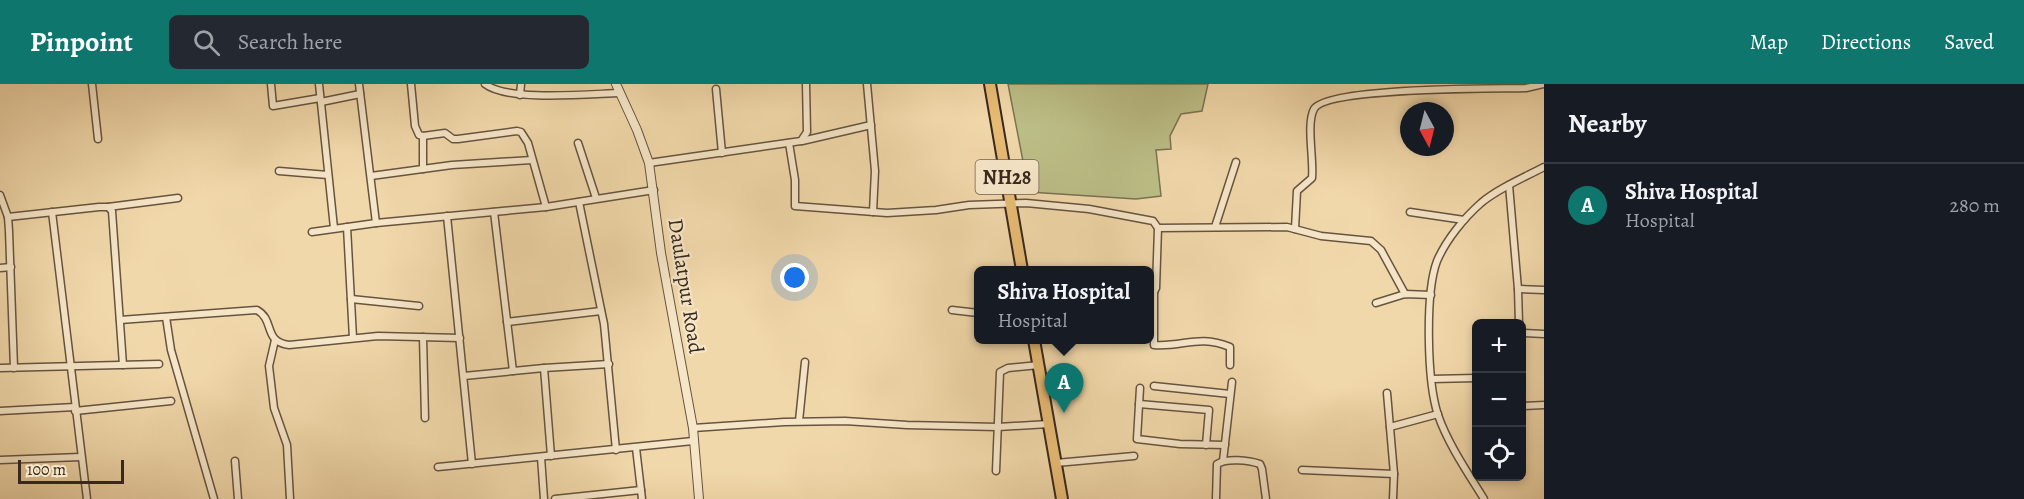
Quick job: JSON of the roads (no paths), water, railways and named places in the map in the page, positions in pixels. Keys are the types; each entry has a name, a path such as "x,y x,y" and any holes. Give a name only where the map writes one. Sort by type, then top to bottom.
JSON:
{"highway":[{"name":"NH28","path":"990,84 1021,266"},
{"path":"1035,344 1062,499"}],"street":[{"path":"92,84 98,139"},
{"path":"271,84 273,106 360,94"},
{"path":"319,84 334,228"},
{"path":"360,84 376,223"},
{"path":"411,84 415,126 419,135 445,133 458,140 517,131 524,135 546,207"},
{"path":"485,84 492,90 520,94 620,93"},
{"path":"520,84 520,94"},
{"name":"Daulatpur Road","path":"616,84 649,163 661,253 693,428 699,499"},
{"path":"801,141 807,132 806,84"},
{"path":"867,84 875,171 873,212"},
{"path":"1295,229 1297,190 1312,178 1311,123 1313,111 1319,104 1354,94 1482,86 1526,88 1544,84"},
{"path":"716,89 722,153"},
{"path":"649,163 801,141 871,125"},
{"path":"423,136 423,169"},
{"path":"578,143 596,198"},
{"path":"789,143 795,180 795,206 873,212 927,211 982,204 1026,203 1089,209 1153,221 1158,228 1157,280 1154,288"},
{"path":"371,176 423,169 532,160"},
{"path":"1215,227 1236,162"},
{"path":"1484,499 1448,437 1438,414 1432,379 1429,316 1431,295 1438,259 1464,220 1481,202 1509,184 1544,167"},
{"path":"279,171 328,175"},
{"path":"1509,184 1519,319"},
{"path":"312,232 347,226 546,207 654,190"},
{"path":"0,195 8,217 14,368"},
{"path":"8,217 178,198"},
{"path":"579,202 609,364 616,450"},
{"path":"108,207 112,211 113,218 123,365"},
{"path":"52,212 87,499"},
{"path":"494,212 513,371"},
{"path":"1410,212 1464,220"},
{"path":"447,216 472,464"},
{"path":"347,226 353,338"},
{"path":"1158,228 1272,226 1321,236 1371,241 1381,250 1406,294"},
{"path":"0,268 11,267"},
{"path":"1518,289 1544,290"},
{"path":"1376,303 1406,294 1431,295"},
{"path":"351,299 419,306"},
{"path":"120,320 257,310 265,318 275,340 280,344 353,338 460,338"},
{"path":"952,310 974,313"},
{"path":"507,322 601,311"},
{"path":"166,317 171,350 214,499"},
{"path":"1526,333 1544,334"},
{"path":"423,337 424,418"},
{"path":"275,340 269,366 274,408 287,445 290,499"},
{"path":"1154,344 1173,345 1197,340 1222,344 1230,347 1230,365"},
{"path":"799,422 805,362"},
{"path":"0,368 159,364"},
{"path":"464,376 609,364"},
{"path":"996,471 1000,372 1008,368 1039,365"},
{"path":"544,368 551,456"},
{"path":"1432,379 1472,378"},
{"path":"1223,461 1232,382"},
{"path":"1154,387 1230,394"},
{"path":"1140,388 1137,439 1180,444 1225,445"},
{"path":"1387,393 1394,474 1393,499"},
{"path":"0,411 75,409 171,401"},
{"path":"1139,404 1209,410 1206,445"},
{"path":"1526,406 1544,405"},
{"path":"1390,427 1438,414"},
{"path":"693,428 845,421 998,428 1049,424"},
{"path":"438,467 693,441"},
{"path":"636,448 642,499"},
{"path":"1056,463 1134,456"},
{"path":"0,460 81,457"},
{"path":"541,457 543,499"},
{"path":"235,461 238,499"},
{"path":"1216,499 1216,464 1223,461 1260,464 1266,499"},
{"path":"1302,470 1394,474"},
{"path":"555,499 641,490"}],"place":[{"name":"Shiva Hospital","path":"1064,413"}]}
